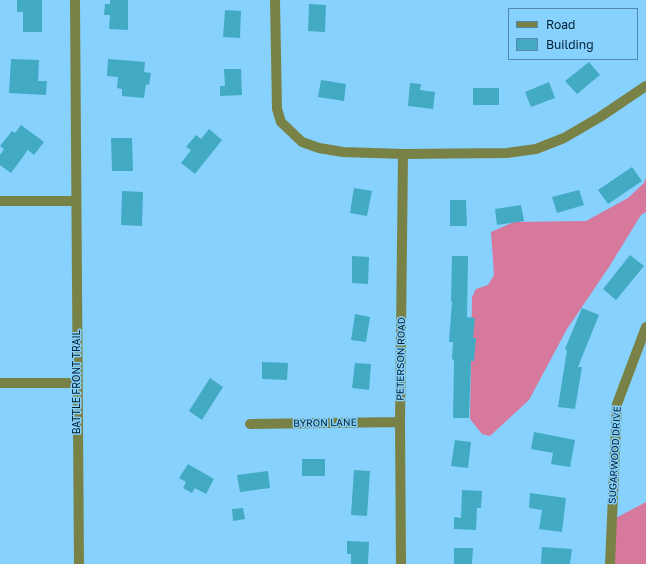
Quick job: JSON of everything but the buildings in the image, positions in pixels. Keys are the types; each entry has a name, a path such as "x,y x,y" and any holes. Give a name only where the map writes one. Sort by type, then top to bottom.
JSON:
{"street":[{"name":"BATTLE FRONT TRAIL","path":"75,0 79,564"},
{"path":"275,0 277,110 281,122 302,142 319,148 343,152 402,154 507,153 536,149 564,138 600,117 646,86"},
{"name":"PETERSON ROAD","path":"401,564 400,422 402,154"},
{"path":"0,201 76,201"},
{"name":"SUGARWOOD DRIVE","path":"610,564 617,404 646,327"},
{"path":"0,383 77,383"},
{"name":"BYRON LANE","path":"250,424 400,422"}],"shaded area":[{"path":"646,177 646,212 641,215 609,267 567,329 529,400 490,436 482,434 470,419 472,297 476,289 488,285 494,275 491,232 514,222 586,221 628,198 644,183"},
{"path":"646,502 646,564 615,564 614,519"}]}
